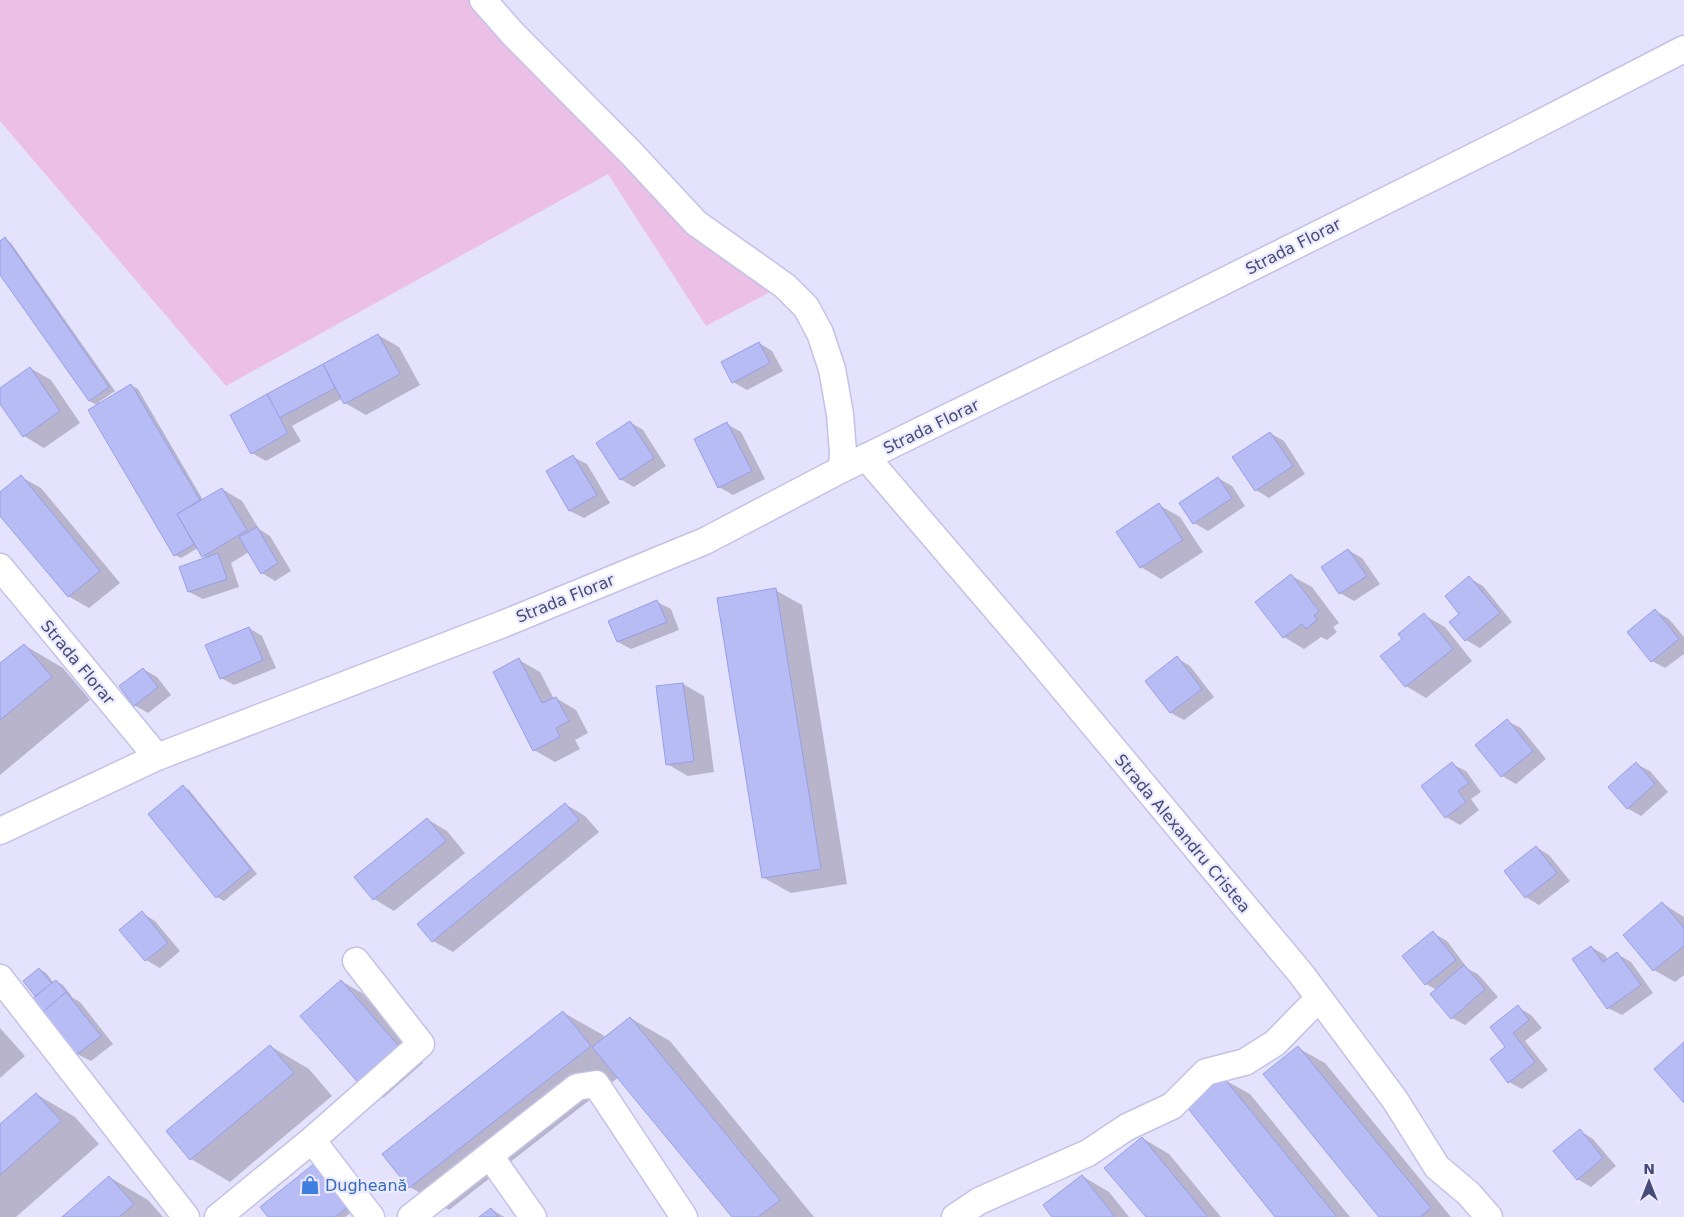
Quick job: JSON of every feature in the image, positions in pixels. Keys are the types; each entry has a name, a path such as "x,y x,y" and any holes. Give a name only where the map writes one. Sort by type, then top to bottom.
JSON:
{"street":[{"path":"483,0 696,223 785,286 806,307 820,333 832,369 840,414 843,452 842,469"},
{"name":"Strada Florar","path":"0,831 157,756 503,624 705,541 842,469 1110,338 1684,49"},
{"name":"Strada Alexandru Cristea","path":"866,457 1027,645 1302,975 1395,1100 1437,1167 1469,1194 1489,1217"},
{"name":"Strada Florar","path":"0,567 157,756"},
{"path":"218,1217 312,1140 421,1044 356,961"},
{"path":"0,978 186,1217"},
{"path":"954,1217 979,1201 1088,1153 1127,1127 1172,1106 1206,1072 1245,1062 1274,1043 1319,998"},
{"path":"411,1217 577,1087 596,1084 684,1217"},
{"path":"312,1140 371,1217"},
{"path":"490,1156 533,1217"}],"shaded area":[{"path":"0,0 473,0 774,290 706,326 608,174 226,386 0,121"}],"building":[{"path":"5,237 109,387 89,401 0,275 0,241"},
{"path":"378,334 400,374 344,404 323,364"},
{"path":"759,342 770,363 732,383 721,362"},
{"path":"323,364 335,388 279,418 267,394"},
{"path":"30,367 60,411 23,437 0,404 0,388"},
{"path":"131,384 200,500 177,514 194,544 174,556 88,410"},
{"path":"267,394 288,433 251,454 230,415"},
{"path":"630,421 654,458 620,480 596,443"},
{"path":"727,422 752,471 718,488 694,439"},
{"path":"1270,432 1293,466 1255,491 1232,457"},
{"path":"573,455 597,495 569,511 546,471"},
{"path":"21,475 100,571 68,597 0,516 0,492"},
{"path":"1218,477 1232,498 1193,524 1179,503"},
{"path":"222,488 247,530 202,557 177,514"},
{"path":"1159,503 1183,540 1140,568 1116,532"},
{"path":"257,527 278,563 261,574 239,537"},
{"path":"1348,549 1367,576 1339,594 1321,567"},
{"path":"218,553 227,579 188,592 179,567"},
{"path":"1291,574 1319,611 1314,615 1317,620 1306,629 1302,624 1283,638 1255,602"},
{"path":"1469,576 1500,613 1465,641 1449,622 1459,614 1445,596"},
{"path":"776,588 821,869 762,878 717,598"},
{"path":"657,600 667,622 617,642 608,621"},
{"path":"1655,609 1679,639 1651,662 1627,632"},
{"path":"1424,613 1453,649 1405,687 1380,656 1402,639 1398,634"},
{"path":"249,627 263,660 220,679 205,645"},
{"path":"24,644 52,677 0,720 0,663"},
{"path":"1177,656 1202,689 1170,713 1145,681"},
{"path":"519,658 542,703 556,697 569,721 556,728 560,737 533,751 493,672"},
{"path":"143,668 158,687 134,706 119,686"},
{"path":"683,683 694,761 666,765 656,686"},
{"path":"1507,719 1533,751 1501,777 1475,745"},
{"path":"1452,762 1469,783 1458,791 1466,802 1445,818 1421,786"},
{"path":"1636,762 1655,784 1627,809 1608,787"},
{"path":"183,785 251,869 216,898 148,814"},
{"path":"565,803 579,820 432,942 417,924"},
{"path":"427,818 446,841 373,900 354,877"},
{"path":"1536,846 1557,873 1525,898 1504,871"},
{"path":"1662,902 1684,928 1684,946 1653,971 1623,935"},
{"path":"142,911 168,943 145,961 119,930"},
{"path":"1433,931 1456,960 1425,985 1402,956"},
{"path":"1591,946 1603,962 1617,952 1641,985 1607,1009 1572,959"},
{"path":"1464,965 1485,989 1451,1019 1430,994"},
{"path":"39,968 52,984 35,996 23,981"},
{"path":"56,980 66,992 43,1012 32,999"},
{"path":"341,980 403,1051 362,1087 300,1016"},
{"path":"66,992 101,1036 76,1055 43,1012"},
{"path":"1518,1005 1529,1020 1513,1033 1535,1062 1508,1083 1490,1059 1505,1047 1490,1027"},
{"path":"563,1011 591,1046 409,1188 382,1154"},
{"path":"630,1017 780,1200 758,1217 732,1217 592,1047"},
{"path":"1684,1042 1684,1103 1654,1069"},
{"path":"270,1045 294,1073 190,1160 166,1131"},
{"path":"1298,1046 1431,1208 1420,1217 1379,1217 1263,1074"},
{"path":"1223,1077 1337,1217 1275,1217 1186,1106"},
{"path":"36,1093 61,1121 0,1175 0,1124"},
{"path":"1580,1129 1603,1158 1577,1180 1553,1151"},
{"path":"1142,1137 1208,1217 1146,1217 1104,1168"},
{"name":"Dugheană","path":"315,1163 348,1207 335,1217 268,1217 260,1207"},
{"path":"1082,1175 1115,1217 1052,1217 1043,1205"},
{"path":"109,1176 134,1204 119,1217 62,1217"},
{"path":"491,1208 498,1217 479,1217"}],"place":[{"name":"Dugheană","path":"310,1185"}]}
